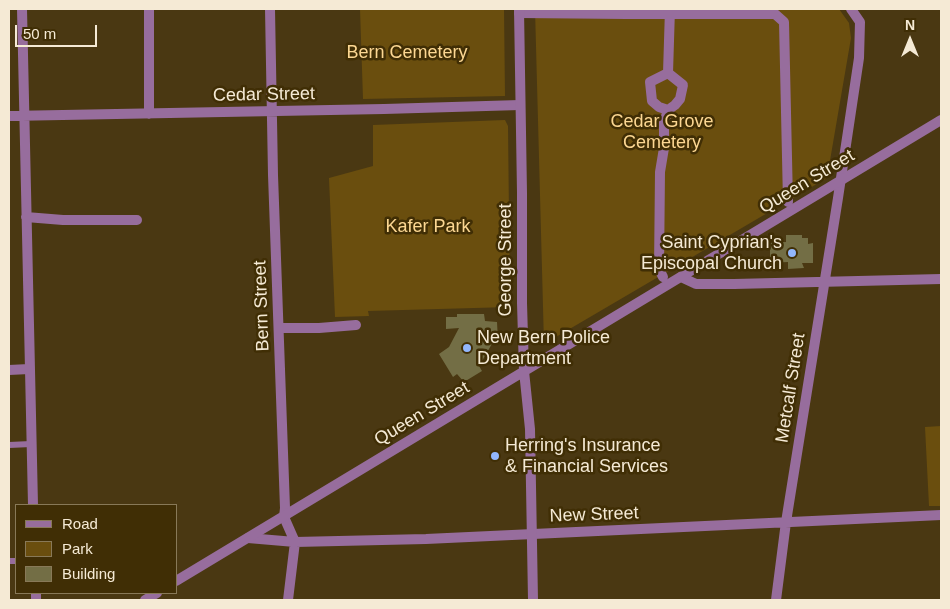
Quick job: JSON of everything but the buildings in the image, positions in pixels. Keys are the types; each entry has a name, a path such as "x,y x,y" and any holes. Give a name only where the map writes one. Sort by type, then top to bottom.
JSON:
{"street":[{"path":"22,9 33,504"},
{"path":"149,9 149,114"},
{"name":"Bern Street","path":"270,9 284,517 294,542 288,600"},
{"name":"Metcalf Street","path":"776,600 786,522 849,131 858,58 860,22 852,9"},
{"path":"519,11 748,11 775,14 784,22 788,202"},
{"name":"George Street","path":"519,11 522,304 524,372 530,429 533,600"},
{"path":"668,73 670,11"},
{"path":"668,73 650,82 652,101 659,107 668,110"},
{"path":"663,277 659,269 660,172 664,148 664,123 668,110 676,105 680,99 682,85 668,73"},
{"name":"Cedar Street","path":"9,116 520,105"},
{"name":"Queen Street","path":"178,580 941,120"},
{"path":"26,217 63,220 137,220"},
{"path":"681,277 696,284 941,279"},
{"path":"280,328 356,325"},
{"path":"9,370 29,369"},
{"name":"New Street","path":"248,538 294,542 416,539 941,515"}],"lane":[{"path":"9,446 31,444"}],"green space":[{"name":"Bern Cemetery","path":"360,9 504,9 505,96 363,99"},
{"name":"Cedar Grove Cemetery","path":"535,9 839,9 849,23 851,38 827,178 544,344"},
{"name":"Kafer Park","path":"505,120 508,126 510,307 368,311 369,316 335,317 329,178 373,166 373,125"},
{"path":"941,426 941,506 929,506 925,427"}],"place":[{"name":"Saint Cyprian's Episcopal Church","path":"792,253"},
{"name":"New Bern Police Department","path":"467,348"},
{"name":"Herring's Insurance & Financial Services","path":"495,456"}]}
